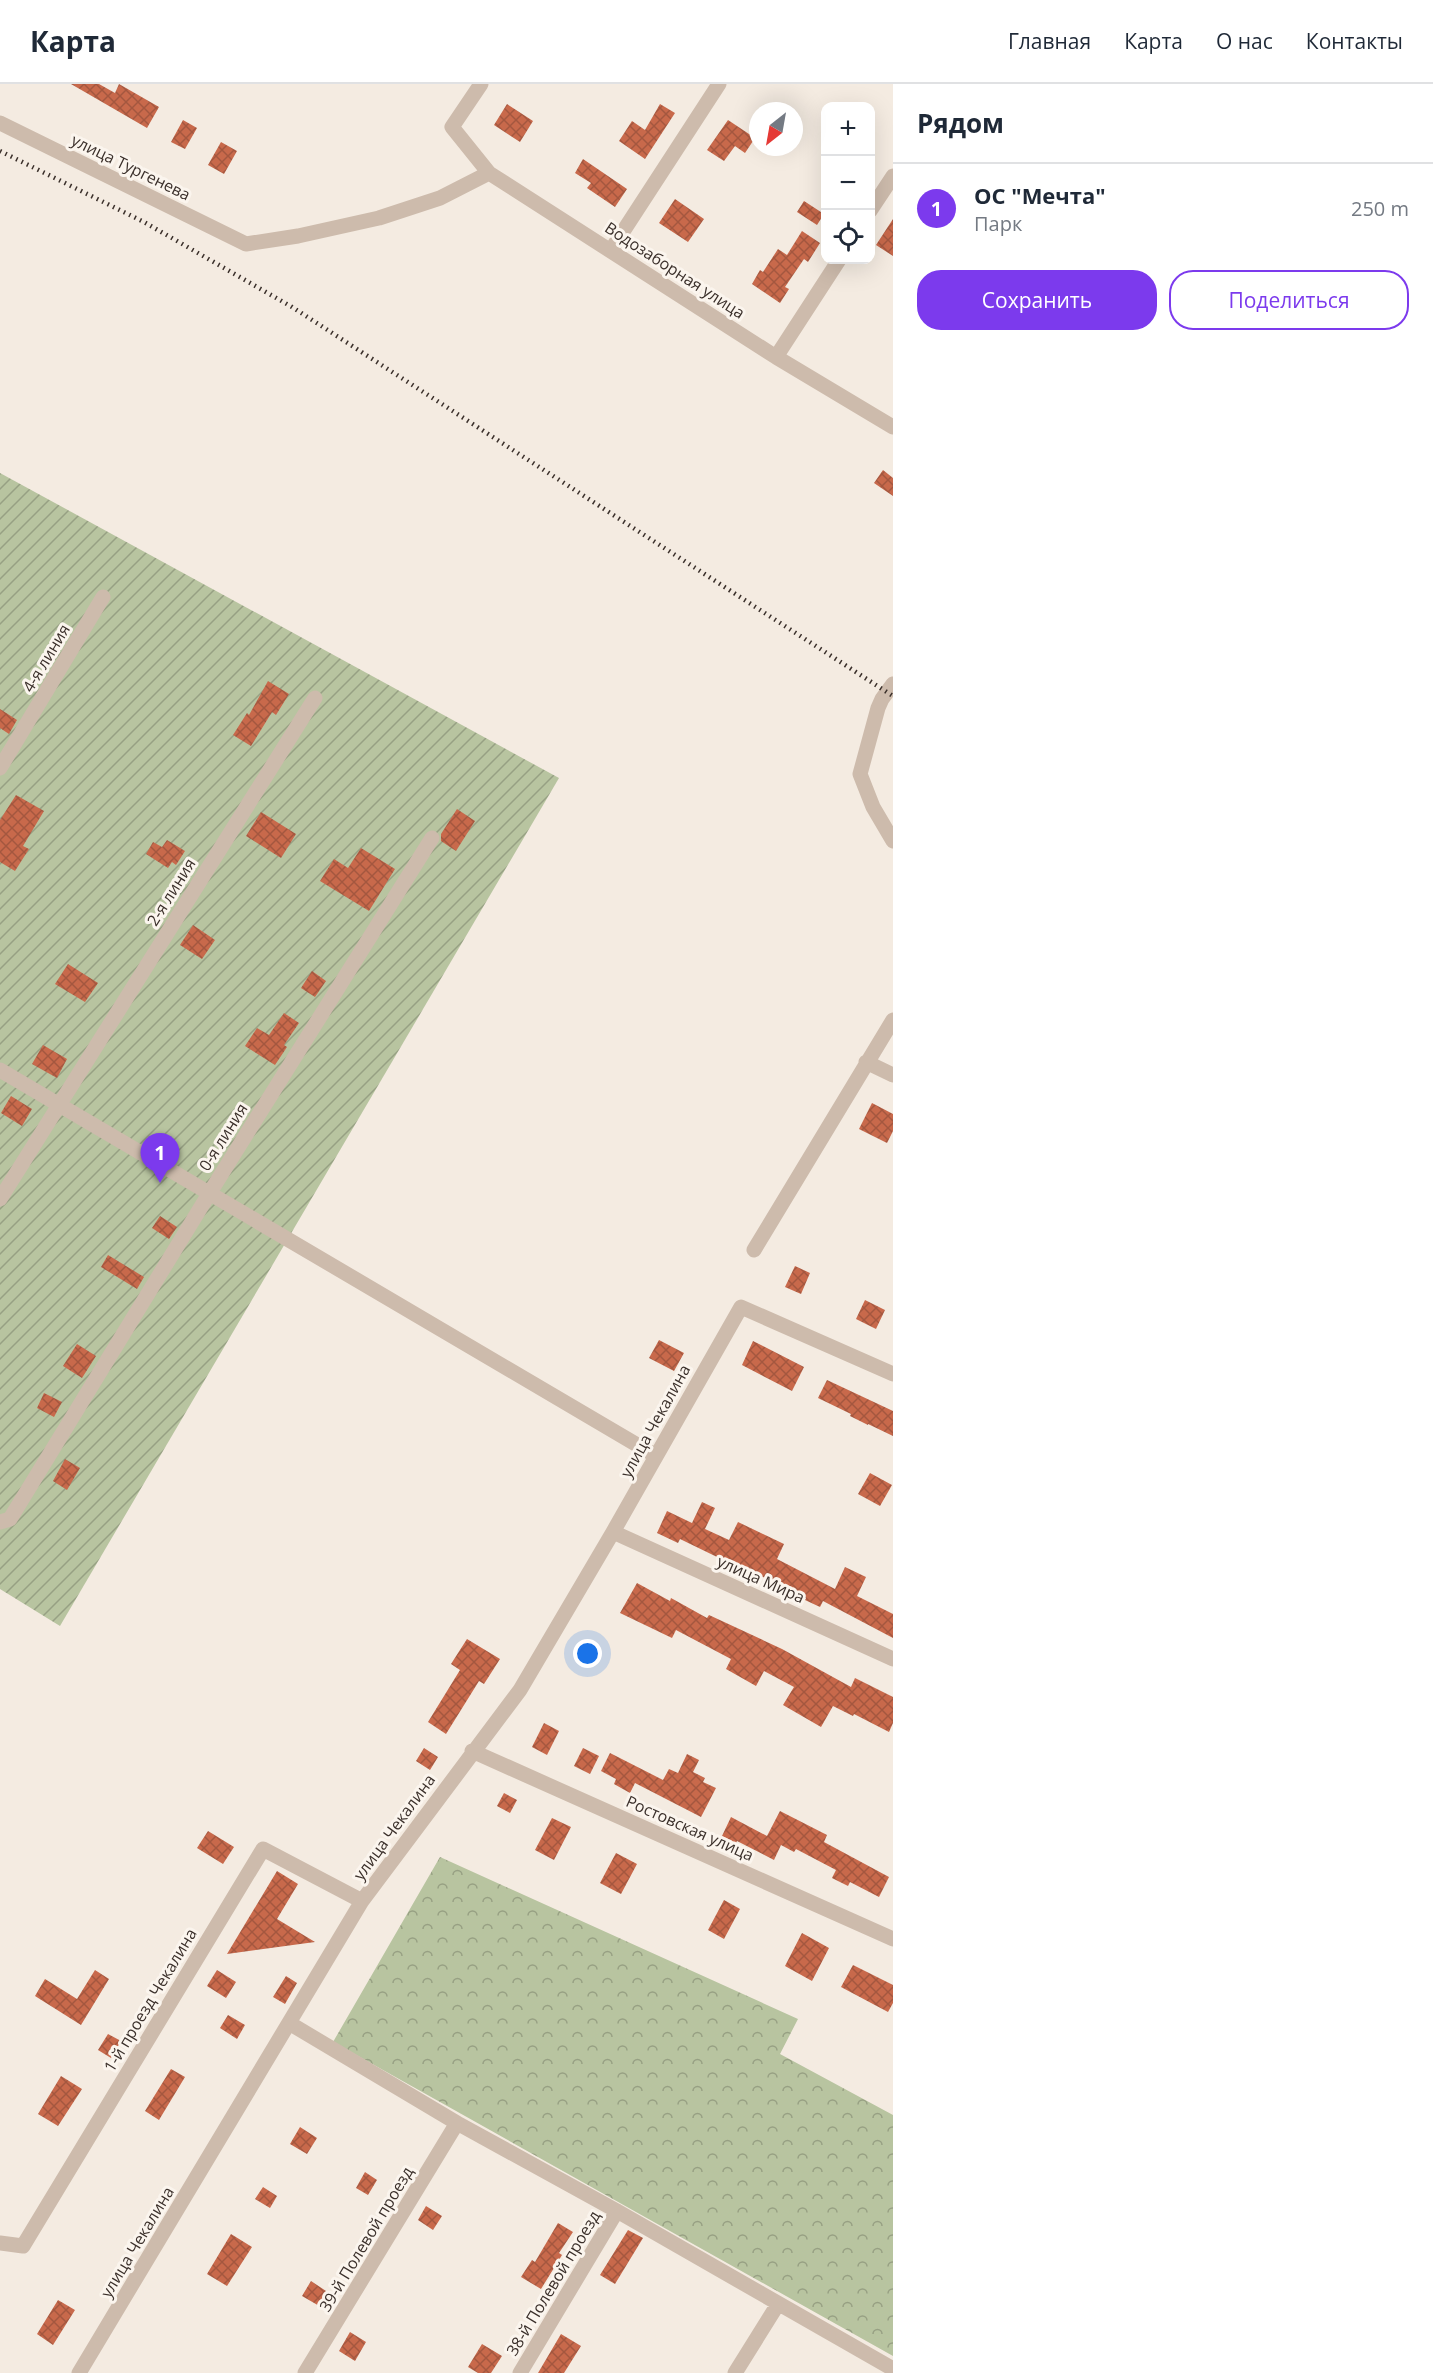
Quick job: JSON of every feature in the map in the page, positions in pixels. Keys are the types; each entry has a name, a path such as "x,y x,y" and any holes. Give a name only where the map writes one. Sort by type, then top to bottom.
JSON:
{"street":[{"name":"Водозаборная улица","path":"481,84 452,127 489,173 776,357 893,427"},
{"path":"611,250 718,84"},
{"name":"улица Тургенева","path":"0,123 246,244 298,236 379,218 440,198 489,173"},
{"path":"871,210 893,176"},
{"path":"776,357 836,264"},
{"name":"4-я линия","path":"0,768 103,597"},
{"path":"893,684 878,708 860,774 873,807 893,841"},
{"name":"2-я линия","path":"0,1199 315,698"},
{"name":"0-я линия","path":"5,1521 432,838"},
{"path":"754,1250 893,1020"},
{"path":"866,1062 893,1075"},
{"path":"0,1070 656,1456"},
{"name":"улица Чекалина","path":"79,2373 362,1901 472,1751 520,1690 741,1307 893,1374"},
{"name":"улица Мира","path":"613,1532 893,1659"},
{"name":"Ростовская улица","path":"472,1751 893,1939"},
{"name":"1-й проезд Чекалина","path":"0,2243 23,2246 263,1849 362,1901"},
{"path":"289,2023 457,2123 617,2211 893,2369"},
{"name":"39-й Полевой проезд","path":"305,2373 457,2123"},
{"name":"38-й Полевой проезд","path":"520,2373 617,2211"},
{"path":"735,2373 778,2304"}],"green space":[{"path":"0,473 559,778 60,1626 0,1589"},
{"path":"440,1857 798,2019 780,2054 893,2115 893,2356 333,2042"}],"building":[{"path":"71,84 99,84 115,93 119,84 159,107 147,128"},
{"path":"507,104 533,121 520,142 494,125"},
{"path":"660,104 675,113 645,159 619,141 632,121 645,130"},
{"path":"183,120 197,128 185,149 171,142"},
{"path":"728,120 749,134 749,147 745,153 735,146 724,161 707,150"},
{"path":"221,142 237,151 224,174 208,165"},
{"path":"583,159 627,189 615,207 587,188 591,183 575,173"},
{"path":"675,199 704,219 688,242 659,223"},
{"path":"804,201 821,212 821,219 817,225 797,212"},
{"path":"893,219 893,256 876,245"},
{"path":"802,231 820,243 808,262 804,259 785,287 789,289 780,303 752,284 760,270 763,272 778,249 787,255"},
{"path":"883,470 893,478 893,496 874,483"},
{"path":"268,681 289,694 276,715 272,712 251,746 233,735 247,713 249,715"},
{"path":"0,709 17,720 9,734 0,728"},
{"path":"16,795 44,811 23,846 29,849 15,871 0,862 0,820"},
{"path":"457,809 475,821 456,851 441,841 441,834"},
{"path":"261,812 296,834 281,858 246,836"},
{"path":"167,840 185,851 176,865 172,862 168,868 146,854 153,842 162,847"},
{"path":"361,848 395,869 369,911 320,881 334,859 348,868"},
{"path":"193,925 215,940 202,959 180,945"},
{"path":"68,964 98,983 85,1002 55,984"},
{"path":"312,971 326,981 315,997 301,988"},
{"path":"284,1013 299,1023 284,1045 287,1047 275,1065 245,1046 257,1028 269,1035"},
{"path":"43,1045 67,1059 57,1078 32,1064"},
{"path":"11,1096 32,1109 22,1126 1,1113"},
{"path":"872,1103 893,1114 893,1131 887,1143 859,1129"},
{"path":"160,1216 177,1227 169,1239 152,1228"},
{"path":"108,1255 144,1277 137,1289 101,1267"},
{"path":"795,1266 810,1273 801,1294 785,1287"},
{"path":"865,1300 885,1310 876,1329 856,1319"},
{"path":"659,1340 684,1353 674,1371 649,1358"},
{"path":"753,1341 804,1367 792,1391 742,1365"},
{"path":"77,1344 96,1356 82,1378 63,1366"},
{"path":"827,1380 893,1411 893,1436 818,1398"},
{"path":"44,1393 62,1402 54,1417 37,1408"},
{"path":"65,1459 80,1468 67,1490 53,1481"},
{"path":"870,1473 892,1485 880,1506 858,1494"},
{"path":"702,1502 715,1508 705,1529 729,1540 738,1522 784,1544 777,1559 835,1589 845,1567 866,1577 857,1596 893,1614 893,1638 823,1601 820,1607 751,1571 750,1573 680,1539 678,1543 657,1533 667,1511 692,1523"},
{"path":"637,1583 707,1618 709,1615 782,1649 851,1687 855,1678 893,1697 893,1723 889,1732 833,1706 821,1727 783,1705 794,1687 764,1671 756,1686 726,1669 731,1659 676,1630 672,1638 620,1613"},
{"path":"467,1639 500,1659 484,1684 479,1681 446,1734 428,1722 460,1670 451,1664"},
{"path":"544,1723 559,1731 547,1755 532,1747"},
{"path":"424,1748 438,1757 430,1770 416,1761"},
{"path":"583,1748 599,1756 590,1774 574,1766"},
{"path":"610,1753 663,1780 669,1769 678,1773 687,1754 699,1760 693,1772 705,1778 703,1782 716,1788 701,1817 635,1783 630,1793 614,1784 616,1779 601,1771"},
{"path":"504,1793 517,1800 510,1813 497,1806"},
{"path":"780,1811 827,1835 824,1842 889,1877 879,1897 850,1882 848,1886 832,1878 836,1870 796,1849 794,1852 781,1845 774,1860 722,1836 731,1817 767,1836"},
{"path":"552,1818 571,1827 554,1860 535,1850"},
{"path":"208,1831 234,1847 223,1864 197,1848"},
{"path":"616,1853 637,1864 621,1894 600,1883"},
{"path":"277,1871 298,1884 277,1919 315,1942 227,1954"},
{"path":"724,1900 740,1909 724,1939 708,1930"},
{"path":"802,1933 829,1948 812,1981 785,1966"},
{"path":"853,1965 893,1985 893,2003 888,2012 841,1987"},
{"path":"95,1970 109,1979 81,2025 35,1996 45,1979 77,1999"},
{"path":"217,1970 236,1982 226,1998 207,1986"},
{"path":"286,1976 297,1983 285,2004 273,1997"},
{"path":"228,2015 245,2025 237,2039 220,2028"},
{"path":"108,2034 121,2041 111,2058 98,2050"},
{"path":"171,2069 185,2077 159,2120 145,2111"},
{"path":"61,2076 82,2089 58,2126 38,2114"},
{"path":"300,2127 317,2138 307,2154 290,2144"},
{"path":"365,2172 377,2180 368,2195 356,2188"},
{"path":"263,2187 277,2196 270,2208 255,2199"},
{"path":"426,2206 442,2216 433,2230 418,2220"},
{"path":"558,2223 573,2232 559,2253 562,2255 541,2289 521,2277 532,2260 535,2262"},
{"path":"628,2230 643,2238 615,2284 600,2275"},
{"path":"231,2234 252,2247 227,2286 207,2274"},
{"path":"311,2281 329,2293 321,2307 302,2296"},
{"path":"58,2300 75,2310 53,2345 37,2334"},
{"path":"350,2332 366,2342 355,2361 339,2351"},
{"path":"561,2334 581,2346 564,2373 538,2373"},
{"path":"482,2344 502,2356 491,2373 478,2373 468,2367"}],"railway":[{"path":"0,151 144,222 292,307 893,696"}],"place":[{"name":"ОС \"Мечта\"","path":"160,1183"}]}
